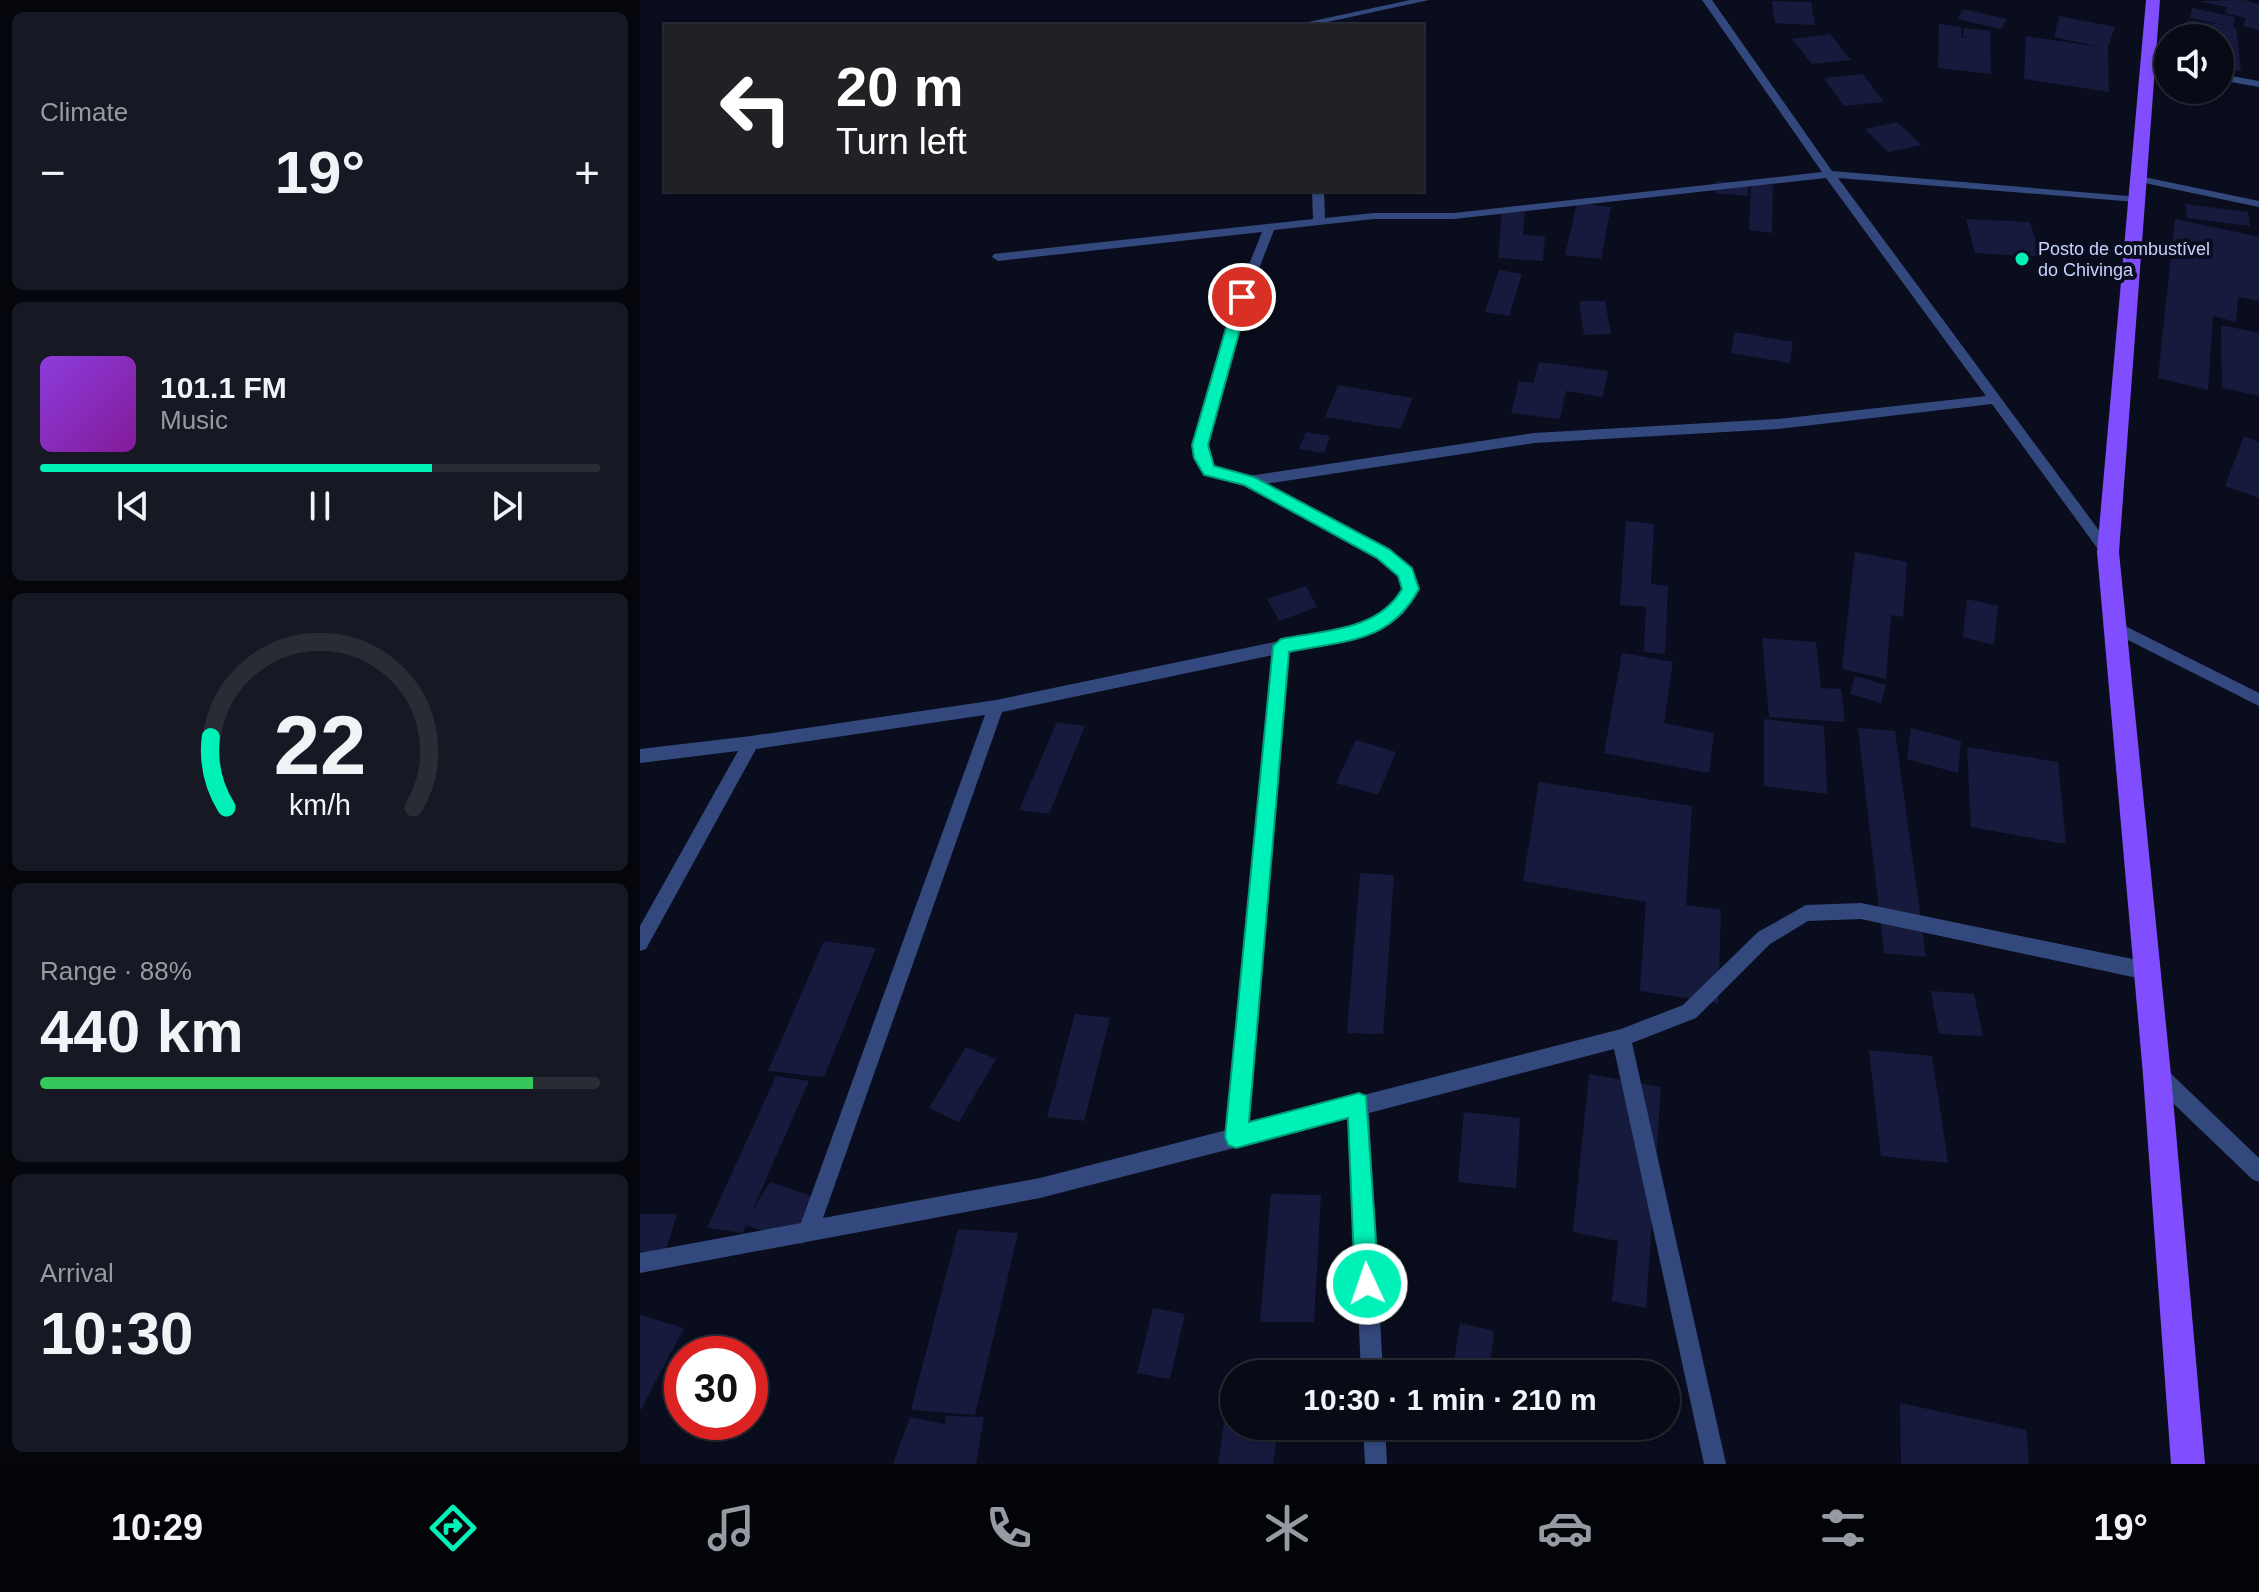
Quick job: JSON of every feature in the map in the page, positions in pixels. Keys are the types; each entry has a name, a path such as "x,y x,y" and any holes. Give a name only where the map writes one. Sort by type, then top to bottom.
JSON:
{"main road":[{"path":"2153,0 2155,24"},
{"path":"2154,89 2137,189 2108,552 2157,1075 2188,1464"}],"street":[{"path":"1318,23 1424,0"},
{"path":"1707,0 1829,174 2108,552"},
{"path":"2234,80 2259,84"},
{"path":"998,257 1374,216 1454,216 1829,174 2137,189 2259,204"},
{"path":"1318,192 1319,222"},
{"path":"640,756 996,707 1375,627 1399,609 1410,589 1406,573 1383,554 1249,481 1209,471 1201,458 1200,445 1242,297 1269,228"},
{"path":"1249,481 1534,438 1777,424 1995,399"},
{"path":"2117,628 2259,700"},
{"path":"1236,1137 1281,646"},
{"path":"808,1231 996,707"},
{"path":"640,943 751,743"},
{"path":"640,1263 1040,1188 1621,1038 1689,1012 1764,938 1806,913 1861,911 2147,971"},
{"path":"1621,1038 1715,1464"},
{"path":"2157,1075 2259,1172"},
{"path":"1359,1104 1371,1360"},
{"path":"1375,1440 1376,1464"}],"building":[{"path":"2244,0 2259,4 2259,30 2243,26 2246,18 2225,13 2227,7 2198,1"},
{"path":"1772,1 1811,2 1815,25 1775,23"},
{"path":"2192,8 2235,17 2234,24 2190,18"},
{"path":"1963,9 2007,19 2001,29 1957,19"},
{"path":"2059,16 2115,27 2108,47 2109,92 2024,79 2026,36 2100,47 2054,37"},
{"path":"2187,20 2216,24 2187,24"},
{"path":"1939,24 1961,27 1961,37 1976,39 1963,36 1964,28 1990,31 1991,74 1938,68"},
{"path":"2234,27 2236,28 2241,71 2234,70"},
{"path":"1830,34 1851,60 1812,64 1792,39"},
{"path":"1863,74 1884,102 1844,106 1824,78"},
{"path":"1897,122 1922,145 1888,152 1865,129"},
{"path":"1716,181 1748,184 1748,196 1716,193"},
{"path":"1751,183 1773,185 1772,233 1749,230"},
{"path":"1577,203 1611,207 1601,259 1565,255"},
{"path":"2185,204 2248,212 2250,226 2187,218"},
{"path":"1502,211 1525,212 1523,235 1545,236 1543,261 1498,258"},
{"path":"1966,219 2030,222 2041,257 1975,253"},
{"path":"2175,219 2259,237 2259,301 2238,297 2236,322 2213,316 2208,390 2158,378"},
{"path":"1499,270 1522,274 1509,316 1485,312"},
{"path":"1579,301 1605,301 1611,334 1584,335"},
{"path":"2221,325 2259,333 2259,396 2222,388"},
{"path":"1735,332 1793,342 1790,363 1731,353"},
{"path":"1539,362 1608,371 1603,397 1566,391 1560,419 1511,413 1519,381 1533,383"},
{"path":"1338,385 1413,398 1400,429 1325,417"},
{"path":"1306,432 1330,436 1324,453 1299,449"},
{"path":"2244,436 2259,442 2259,498 2225,486"},
{"path":"1626,521 1654,524 1651,584 1668,586 1665,654 1644,652 1646,607 1620,605"},
{"path":"1855,552 1907,562 1903,617 1891,615 1886,679 1842,669"},
{"path":"1306,586 1317,607 1279,621 1267,599"},
{"path":"1967,599 1998,606 1994,645 1963,637"},
{"path":"1762,638 1816,642 1821,688 1841,689 1845,722 1769,717"},
{"path":"1622,653 1673,662 1664,723 1714,733 1709,773 1604,753"},
{"path":"1855,676 1886,685 1881,703 1850,694"},
{"path":"1764,719 1824,726 1827,794 1764,786"},
{"path":"1057,722 1085,726 1049,814 1019,810"},
{"path":"1858,728 1895,731 1926,957 1884,953"},
{"path":"1911,728 1961,741 1958,773 1907,759"},
{"path":"1356,740 1396,752 1378,795 1336,783"},
{"path":"1967,747 2058,762 2066,844 1971,827"},
{"path":"1539,782 1692,806 1686,905 1721,910 1718,1003 1640,991 1646,902 1523,881"},
{"path":"1360,873 1394,875 1383,1034 1347,1033"},
{"path":"824,941 876,948 824,1077 768,1071"},
{"path":"1931,991 1974,994 1983,1036 1939,1034"},
{"path":"1075,1014 1110,1018 1084,1121 1047,1117"},
{"path":"966,1047 996,1059 959,1122 929,1108"},
{"path":"1869,1050 1932,1056 1948,1163 1881,1156"},
{"path":"1589,1074 1661,1087 1646,1308 1612,1301 1618,1241 1573,1232"},
{"path":"776,1076 809,1081 752,1211 770,1182 826,1201 803,1245 746,1225 743,1233 707,1228"},
{"path":"1464,1112 1520,1118 1516,1188 1458,1182"},
{"path":"1271,1194 1321,1195 1314,1322 1260,1322"},
{"path":"640,1214 677,1214 662,1262 640,1262"},
{"path":"958,1229 1018,1233 975,1415 911,1410"},
{"path":"1153,1308 1185,1314 1170,1379 1137,1373"},
{"path":"640,1315 684,1328 680,1336 664,1336 664,1366 640,1411"},
{"path":"1460,1323 1494,1331 1491,1360 1454,1360"},
{"path":"1900,1403 2026,1430 2029,1464 1901,1464"},
{"path":"946,1416 984,1417 976,1464 893,1464 910,1417 945,1424"},
{"path":"1221,1440 1276,1440 1273,1464 1218,1464"}],"place":[{"name":"Posto de combustível do Chivinga","path":"2022,259"}],"route":[{"path":"1242,297 1200,445 1201,458 1209,471 1249,481 1383,554 1406,573 1410,589 1399,609 1375,627 1281,646 1236,1137 1359,1104 1367,1284"}]}
